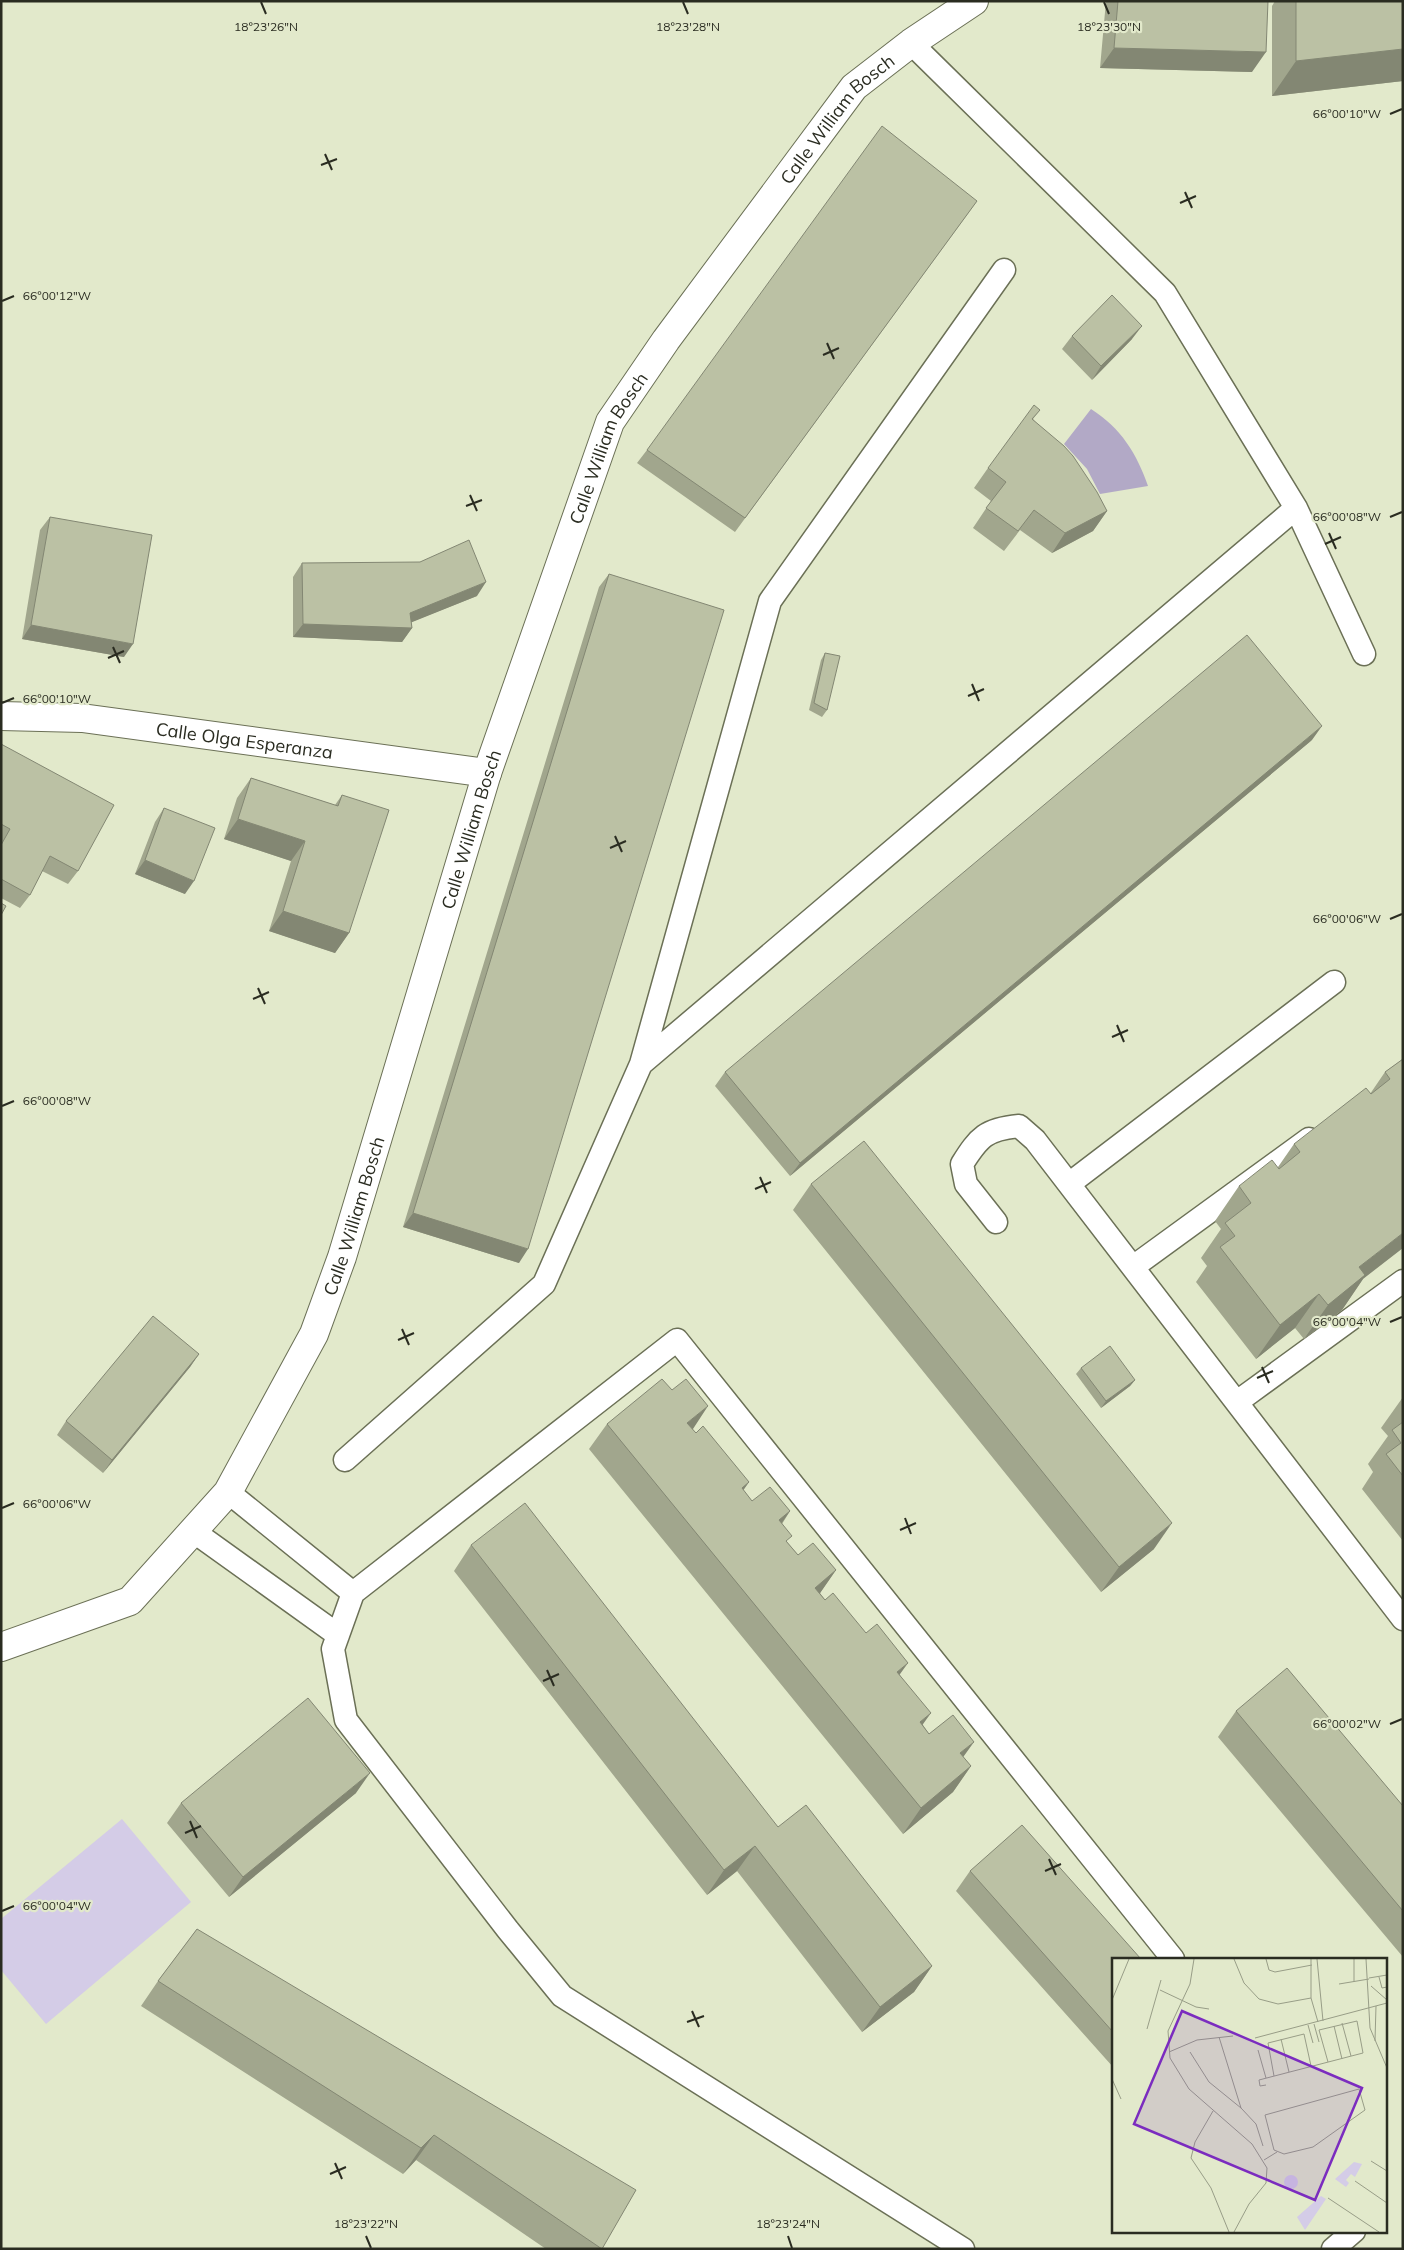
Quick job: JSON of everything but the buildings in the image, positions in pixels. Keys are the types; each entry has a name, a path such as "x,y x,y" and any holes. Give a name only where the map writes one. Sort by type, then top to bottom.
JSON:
{"street":[{"name":"Calle William Bosch","path":"1,1646 130,1601 228,1492 314,1334 342,1257 487,773 610,422 666,340 854,87 911,43 974,1"},
{"name":"Calle Olga Esperanza","path":"1,716 82,718 487,773"}],"lane":[{"path":"911,43 1165,293 1296,508 1364,654"},
{"path":"345,1460 544,1284 641,1064 770,601 1004,270"},
{"path":"641,1064 1296,508"},
{"path":"1069,1184 1334,982"},
{"path":"996,1222 966,1184 962,1164 976,1141 999,1128 1019,1126 1035,1140 1402,1616"},
{"path":"1133,1267 1323,1128"},
{"path":"1236,1402 1403,1281"},
{"path":"964,2249 562,1996 508,1930 346,1720 333,1649 353,1593 677,1340 1172,1958"},
{"path":"228,1492 353,1593"},
{"path":"193,1532 338,1635"},
{"path":"1333,2249 1353,2232"}],"shaded area":[{"path":"1091,409 1102,416 1127,443 1139,463 1148,486 1100,494 1087,469 1064,444"},
{"path":"122,1819 191,1902 46,2024 1,1970 1,1919"}]}
